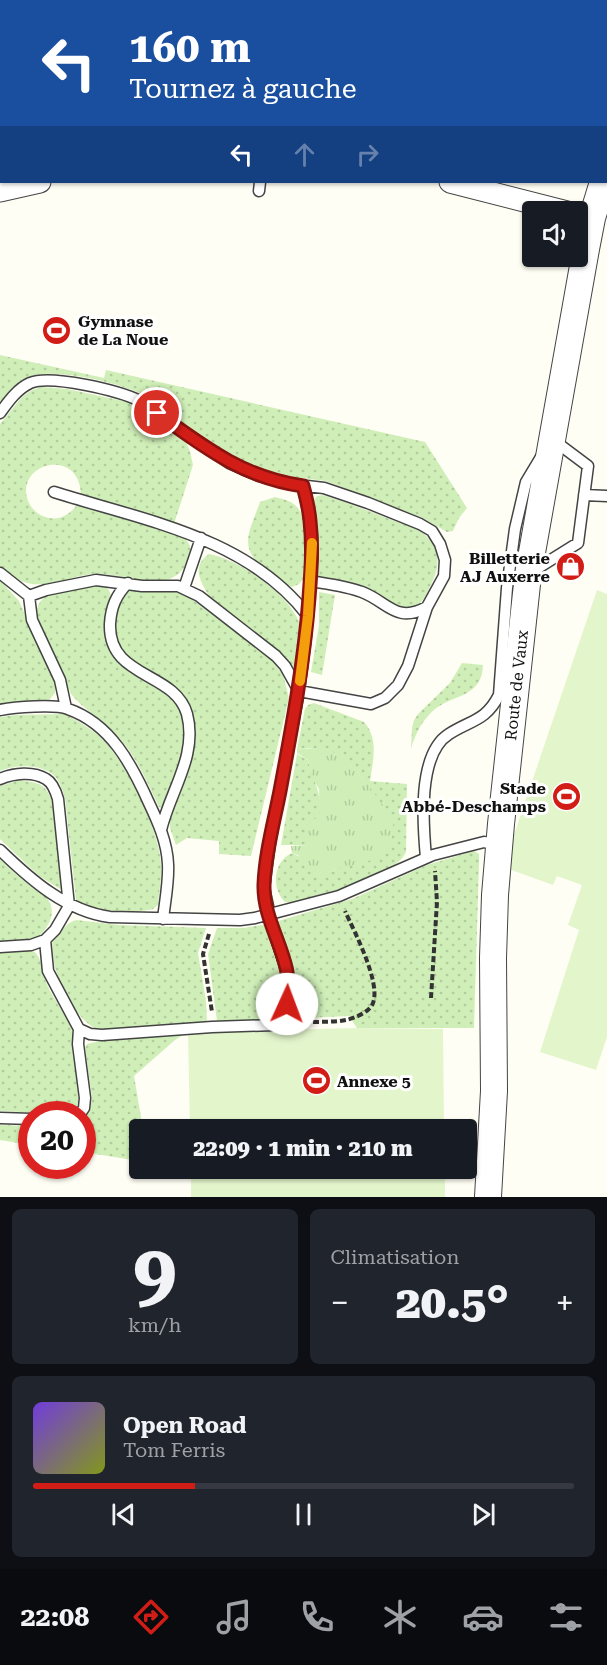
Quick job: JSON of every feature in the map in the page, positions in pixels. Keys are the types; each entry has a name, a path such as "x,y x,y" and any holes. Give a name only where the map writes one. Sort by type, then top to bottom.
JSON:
{"street":[{"path":"0,191 36,183"},
{"path":"454,183 523,201"},
{"name":"Route de Vaux","path":"588,210 602,183"},
{"name":"Route de Vaux","path":"488,1197 494,1091 493,958 499,845 528,575 552,439 577,267"}],"lane":[{"path":"0,413 17,392 40,380 68,382 130,396 229,463 259,476 303,486 324,488 368,503 432,531 440,544 445,560 444,576 427,607 408,666 398,686 385,698 371,704 299,691"},
{"path":"430,856 423,826 425,786 431,755 447,735 483,716 493,706 499,695 514,530 526,482 552,439 588,466 578,543 528,575"},
{"path":"79,1029 90,1034 102,1035 275,1025 287,1004 290,982 264,888 265,869 299,691 308,616 312,539 303,486"},
{"path":"54,492 201,538 236,555 283,589 308,616"},
{"path":"584,495 607,496"},
{"path":"184,588 201,538"},
{"path":"0,573 28,596 32,620 60,680 66,708"},
{"path":"28,596 96,580 184,588 199,596 276,656 285,666 299,691"},
{"path":"310,581 364,593 390,609 407,615 427,607"},
{"path":"128,583 120,591 110,615 113,642 127,664 166,686 175,694 183,704 189,725 187,754 161,830"},
{"path":"0,710 66,708 90,720 121,750 131,765 161,830 165,844 168,865 163,919"},
{"path":"0,779 18,773 47,779 54,787 58,799 69,906 55,930 45,940 31,945 0,947"},
{"path":"0,850 35,881 69,906 95,915 240,920 339,896 430,856 484,842 499,845"},
{"path":"45,940 48,971 79,1029 78,1044 85,1101"},
{"path":"0,1118 18,1119"}],"path":[{"path":"430,856 437,903 431,998"},
{"path":"275,1025 347,1020 359,1016 373,1003 374,992 368,964 339,896"},
{"path":"212,1027 211,1001 203,954 215,920"}],"green space":[{"path":"0,355 104,378 106,370 425,442 467,508 453,531 447,532 423,518 326,481 291,477 261,470 232,457 144,395 103,381 70,375 39,374 20,381 0,402"},
{"path":"41,387 67,389 128,402 186,442 193,465 174,524 81,496 78,480 71,470 61,465 49,465 39,469 30,477 26,488 28,501 36,512 45,517 61,517 77,505 183,537 190,546 190,554 182,570 172,578 160,581 91,574 54,583 32,584 19,580 0,567 0,424 22,397"},
{"path":"323,495 412,528 432,542 437,556 437,570 423,600 417,606 400,608 317,577 318,527 314,500 317,496"},
{"path":"275,497 295,505 305,522 304,578 292,587 276,578 258,563 249,547 249,531 260,502"},
{"path":"209,554 248,570 285,600 300,626 295,668 211,599 199,575 200,564"},
{"path":"0,580 19,601 55,682 55,693 48,701 0,703"},
{"path":"96,585 106,587 111,595 106,629 111,650 124,668 170,696 178,707 183,721 184,736 179,767 162,808 159,807 139,767 121,739 71,694 37,618 37,608 48,595 67,589"},
{"path":"135,589 177,591 185,594 272,660 283,675 289,698 251,856 219,854 219,841 187,838 176,845 170,828 170,820 190,766 195,738 194,724 191,710 182,696 170,684 128,656 118,644 114,628 118,608 124,595"},
{"name":"Stade Abbé-Deschamps","path":"597,590 607,594 607,1037 596,1070 540,1052 579,930 568,925 582,885 557,876 553,885 503,867"},
{"path":"319,592 335,595 322,675 311,672 319,625"},
{"path":"462,663 483,665 478,683 473,689 430,713 420,727 411,748 414,720 450,683"},
{"path":"314,703 364,722 372,735 373,743 370,781 407,784 406,852 386,871 371,878 290,903 285,902 276,883 278,869 286,857 292,853 332,872 389,816 359,775 340,758 315,748 297,749 305,709"},
{"path":"64,714 97,734 106,743 133,783 149,817 161,864 158,905 153,909 134,912 113,911 76,900 65,798 58,781 51,773 32,767 0,771 0,717"},
{"path":"317,748 339,755 352,767 384,807 393,827 389,844 377,857 315,876 298,855 292,853 291,846 307,845 308,818 320,819 319,789 311,776 308,760 297,753 297,749"},
{"path":"297,754 308,760 321,804 320,820 317,830 307,845 281,845"},
{"path":"19,780 40,784 52,801 62,890 39,876 0,839 0,786"},
{"path":"474,851 479,854 479,864 474,1028 357,1028 349,1016 283,1019 291,1005 275,922 352,899 427,865"},
{"path":"0,859 25,882 45,896 49,902 51,918 38,938 0,942"},
{"path":"76,920 119,925 206,928 198,953 207,1022 100,1030 92,1027 73,1006 55,968 52,943 66,926"},
{"path":"268,924 285,971 286,992 275,1019 217,1021 208,954 217,928 243,928"},
{"path":"31,950 40,959 48,988 72,1031 78,1101 18,1101 18,1112 0,1111 0,953"},
{"name":"Annexe 5","path":"357,1028 443,1029 444,1119 190,1119 188,1032"},
{"path":"188,1032 175,1040 134,1076 141,1119 129,1119 129,1159 96,1154 96,1101 92,1101 85,1048 87,1044 104,1040 172,1036"},
{"path":"0,1125 18,1126 18,1143 0,1140"},
{"path":"191,1179 445,1179 445,1197 191,1197"}],"slow traffic":[{"path":"300,681 308,616 312,543"}],"place":[{"name":"Gymnase de La Noue","path":"57,330"},
{"name":"Billetterie AJ Auxerre","path":"571,567"},
{"name":"Stade Abbé-Deschamps","path":"567,797"},
{"name":"Annexe 5","path":"316,1081"}],"route":[{"path":"157,413 229,463 259,476 303,486 312,539 306,635 299,691 265,869 264,888 273,929 288,970 290,992 287,1004"}]}
